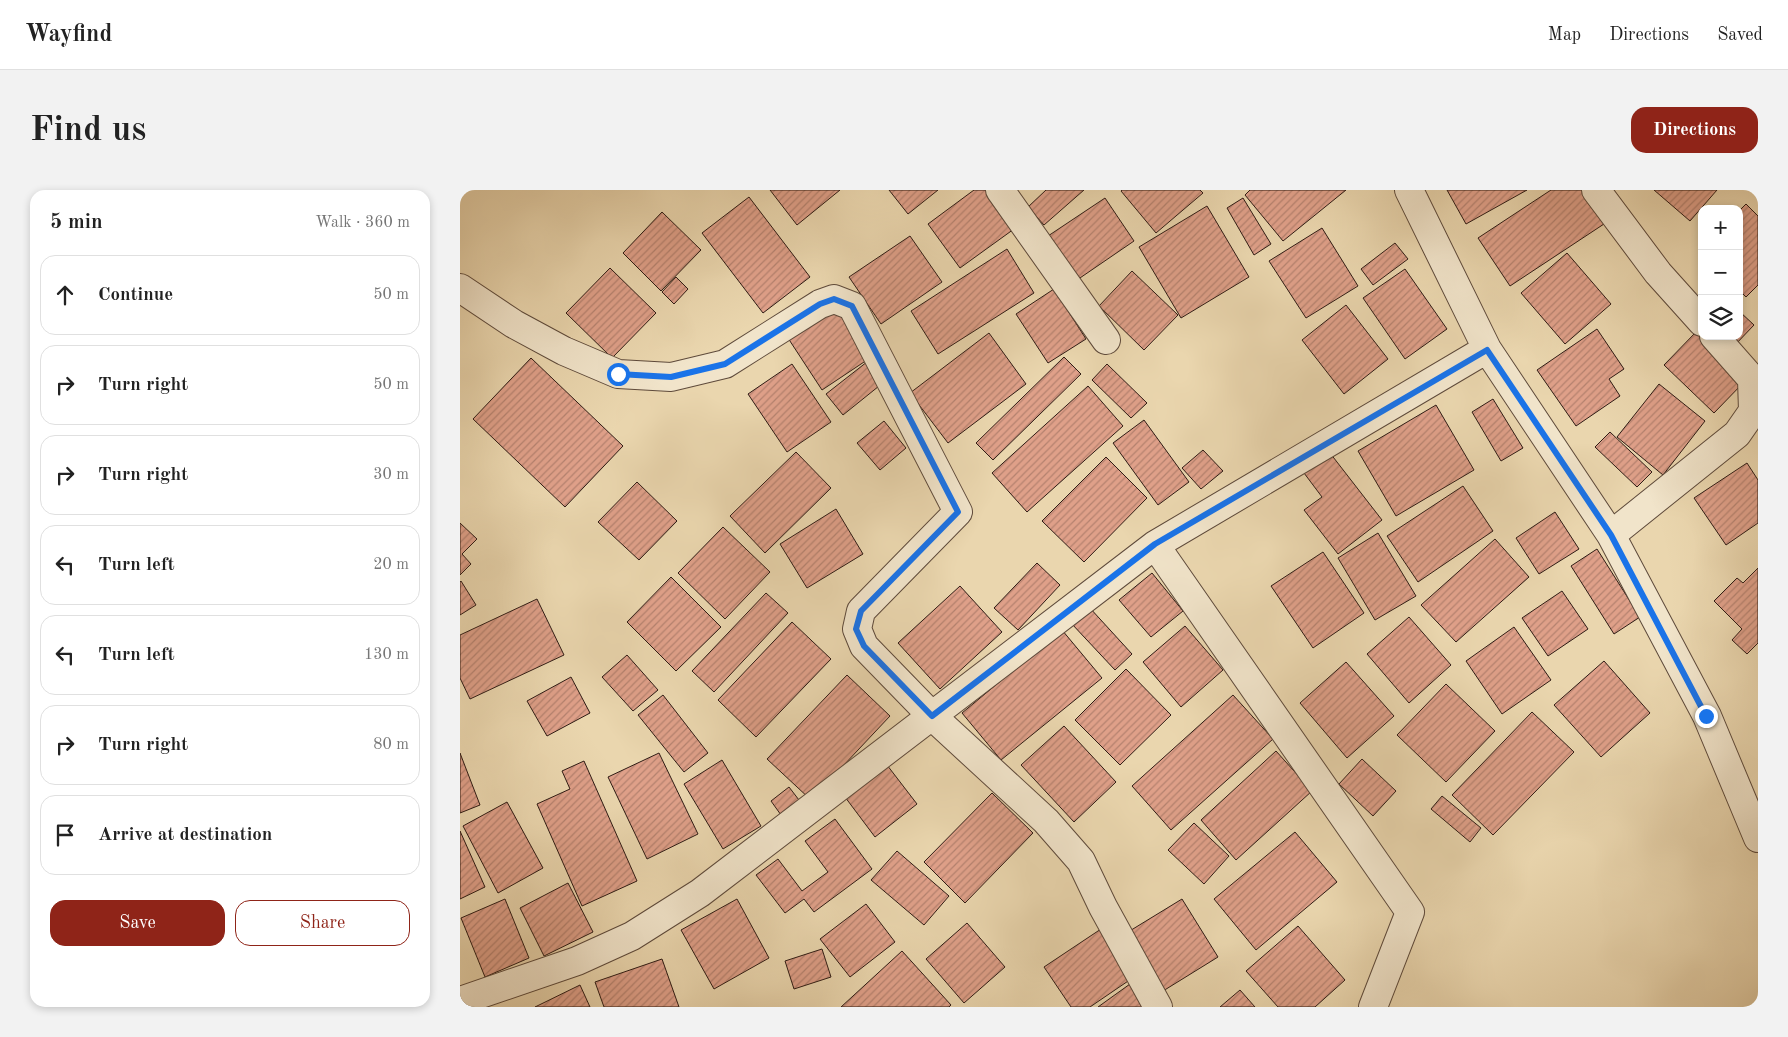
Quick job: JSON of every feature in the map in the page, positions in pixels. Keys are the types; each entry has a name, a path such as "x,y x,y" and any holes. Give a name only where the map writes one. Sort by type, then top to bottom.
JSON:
{"street":[{"path":"1000,190 1106,340"},
{"path":"1409,190 1487,350 1611,535 1706,716 1758,838"},
{"path":"1596,190 1658,273 1698,318"},
{"path":"460,288 514,324 564,351 618,374 671,377 725,364 820,304 834,299 852,306 958,512 861,611 856,629 864,646 932,716 1046,821 1081,861 1103,907 1158,1007"},
{"path":"1611,535 1737,434 1753,412 1752,379 1718,340"},
{"path":"460,1000 577,961 632,936 700,892 1155,544 1487,350"},
{"path":"1155,544 1410,912 1373,1007"}],"building":[{"path":"770,190 840,190 797,225"},
{"path":"889,190 938,190 908,214"},
{"path":"974,190 986,190 1014,229 960,268 928,224"},
{"path":"1046,190 1084,190 1044,225 1028,207"},
{"path":"1122,190 1200,190 1203,193 1156,233"},
{"path":"1250,190 1346,190 1283,241 1245,195"},
{"path":"1447,190 1527,190 1466,224"},
{"path":"1551,190 1585,190 1607,222 1510,286 1478,238"},
{"path":"1654,190 1717,190 1704,205 1698,205 1698,212 1690,221"},
{"path":"749,197 810,277 763,313 702,233"},
{"path":"1105,198 1134,241 1077,280 1048,236"},
{"path":"1243,198 1271,244 1254,255 1227,208"},
{"path":"1746,204 1758,216 1758,285 1746,297 1743,294 1743,207"},
{"path":"1207,206 1249,277 1181,318 1139,247"},
{"path":"662,212 701,250 661,291 623,253"},
{"path":"1322,228 1358,286 1306,318 1269,261"},
{"path":"910,236 942,282 881,324 849,277"},
{"path":"1395,243 1408,259 1373,285 1361,269"},
{"path":"1007,249 1034,293 938,354 911,311"},
{"path":"1567,253 1611,304 1565,344 1521,293"},
{"path":"610,268 656,313 612,358 566,313"},
{"path":"1405,269 1447,329 1405,359 1363,298"},
{"path":"1132,271 1178,315 1144,350 1099,306"},
{"path":"676,277 688,289 674,304 662,292"},
{"path":"1054,289 1086,339 1048,363 1016,314"},
{"path":"834,304 870,358 822,390 786,335"},
{"path":"1346,305 1388,359 1344,394 1302,340"},
{"path":"1743,315 1754,325 1743,337"},
{"path":"1597,329 1624,369 1609,379 1620,396 1576,426 1537,370"},
{"path":"1696,332 1698,340 1704,340 1745,381 1714,413 1664,365"},
{"path":"989,333 1026,384 948,443 910,393"},
{"path":"1727,340 1740,340 1734,346"},
{"path":"1064,357 1081,374 993,460 976,443"},
{"path":"531,358 623,446 565,507 473,419"},
{"path":"872,358 889,378 843,415 826,394"},
{"path":"792,364 831,422 787,452 748,394"},
{"path":"1107,364 1147,403 1131,418 1092,380"},
{"path":"1659,384 1705,421 1663,475 1617,437"},
{"path":"1088,386 1123,426 1027,512 992,473"},
{"path":"1493,399 1523,448 1501,461 1472,412"},
{"path":"1436,405 1474,470 1396,516 1358,451"},
{"path":"1144,420 1189,482 1158,505 1113,443"},
{"path":"884,421 906,448 880,470 857,443"},
{"path":"1610,432 1652,472 1637,487 1595,447"},
{"path":"1203,450 1223,471 1201,489 1182,468"},
{"path":"796,452 831,488 765,553 730,516"},
{"path":"1330,453 1382,520 1338,554 1304,510 1322,497 1304,473"},
{"path":"1106,457 1147,498 1084,562 1042,521"},
{"path":"1747,463 1758,480 1758,523 1726,545 1694,498"},
{"path":"637,482 677,521 639,560 598,522"},
{"path":"1463,486 1493,531 1418,582 1387,536"},
{"path":"836,509 863,554 807,588 780,544"},
{"path":"1555,512 1579,549 1539,574 1516,538"},
{"path":"460,523 477,539 462,554 471,564 460,575"},
{"path":"723,527 770,572 725,619 678,573"},
{"path":"1378,533 1416,596 1375,620 1338,558"},
{"path":"1495,539 1529,577 1456,642 1421,605"},
{"path":"1597,549 1640,617 1614,634 1571,566"},
{"path":"1323,552 1364,613 1313,648 1271,586"},
{"path":"1037,563 1060,585 1018,630 994,608"},
{"path":"1758,568 1758,643 1747,654 1732,640 1742,629 1714,601 1737,578 1743,583"},
{"path":"1152,573 1183,611 1151,637 1119,600"},
{"path":"671,577 721,627 676,671 627,622"},
{"path":"460,582 476,605 460,615"},
{"path":"960,586 1002,632 940,689 898,643"},
{"path":"1562,591 1588,629 1548,656 1522,618"},
{"path":"766,593 788,613 714,692 692,671"},
{"path":"537,599 564,655 470,699 460,678 460,635"},
{"path":"1089,607 1132,654 1115,670 1071,623"},
{"path":"1409,617 1451,665 1409,703 1367,654"},
{"path":"792,622 831,659 756,737 718,700"},
{"path":"1185,626 1223,670 1181,707 1143,662"},
{"path":"1514,627 1551,680 1502,714 1466,661"},
{"path":"1062,630 1102,678 1001,760 962,713"},
{"path":"627,655 658,690 633,711 602,677"},
{"path":"1604,661 1650,713 1601,757 1554,705"},
{"path":"1346,662 1394,716 1347,758 1300,703"},
{"path":"1126,669 1171,715 1120,765 1075,720"},
{"path":"847,675 890,716 811,800 767,759"},
{"path":"571,677 590,713 547,736 527,701"},
{"path":"1446,684 1495,731 1446,782 1397,735"},
{"path":"663,695 708,753 684,772 638,715"},
{"path":"1233,695 1273,739 1171,830 1132,786"},
{"path":"1532,712 1574,752 1493,835 1452,795"},
{"path":"1064,726 1116,782 1074,822 1021,765"},
{"path":"1276,751 1312,791 1236,860 1201,820"},
{"path":"460,753 480,805 460,813"},
{"path":"659,753 698,834 647,859 608,777"},
{"path":"1362,759 1396,791 1373,816 1339,784"},
{"path":"722,760 761,826 723,849 684,784"},
{"path":"584,761 637,881 582,906 537,804 570,789 562,771"},
{"path":"887,765 917,804 875,837 845,797"},
{"path":"789,787 799,800 781,815 771,801"},
{"path":"992,793 1033,833 965,903 924,862"},
{"path":"1442,796 1481,828 1470,842 1431,809"},
{"path":"507,802 543,868 498,893 463,826"},
{"path":"835,819 872,869 814,912 804,899 785,913 756,875 778,859 802,891 828,872 805,841"},
{"path":"1194,823 1229,856 1204,884 1168,850"},
{"path":"460,831 485,887 460,899"},
{"path":"1295,832 1337,882 1256,950 1214,899"},
{"path":"897,851 949,896 924,925 871,880"},
{"path":"568,883 593,932 544,956 520,908"},
{"path":"505,899 529,958 485,977 461,918"},
{"path":"737,899 769,958 714,989 681,930"},
{"path":"1182,899 1218,957 1163,991 1128,932"},
{"path":"866,904 895,942 850,977 820,939"},
{"path":"967,923 1005,967 964,1003 926,959"},
{"path":"1298,926 1345,980 1315,1007 1278,1007 1246,971"},
{"path":"1101,929 1134,977 1090,1007 1071,1007 1044,967"},
{"path":"822,949 831,977 794,989 785,961"},
{"path":"902,951 951,1005 949,1007 841,1007"},
{"path":"662,959 679,1007 604,1007 595,982"},
{"path":"1130,984 1146,1007 1098,1007"},
{"path":"580,985 590,1007 535,1007"},
{"path":"1240,990 1255,1007 1220,1007"}],"route":[{"path":"618,374 671,377 725,364 820,304 834,299 852,306 958,512 861,611 856,629 864,646 932,716 1155,544 1487,350 1611,535 1706,716"}]}
